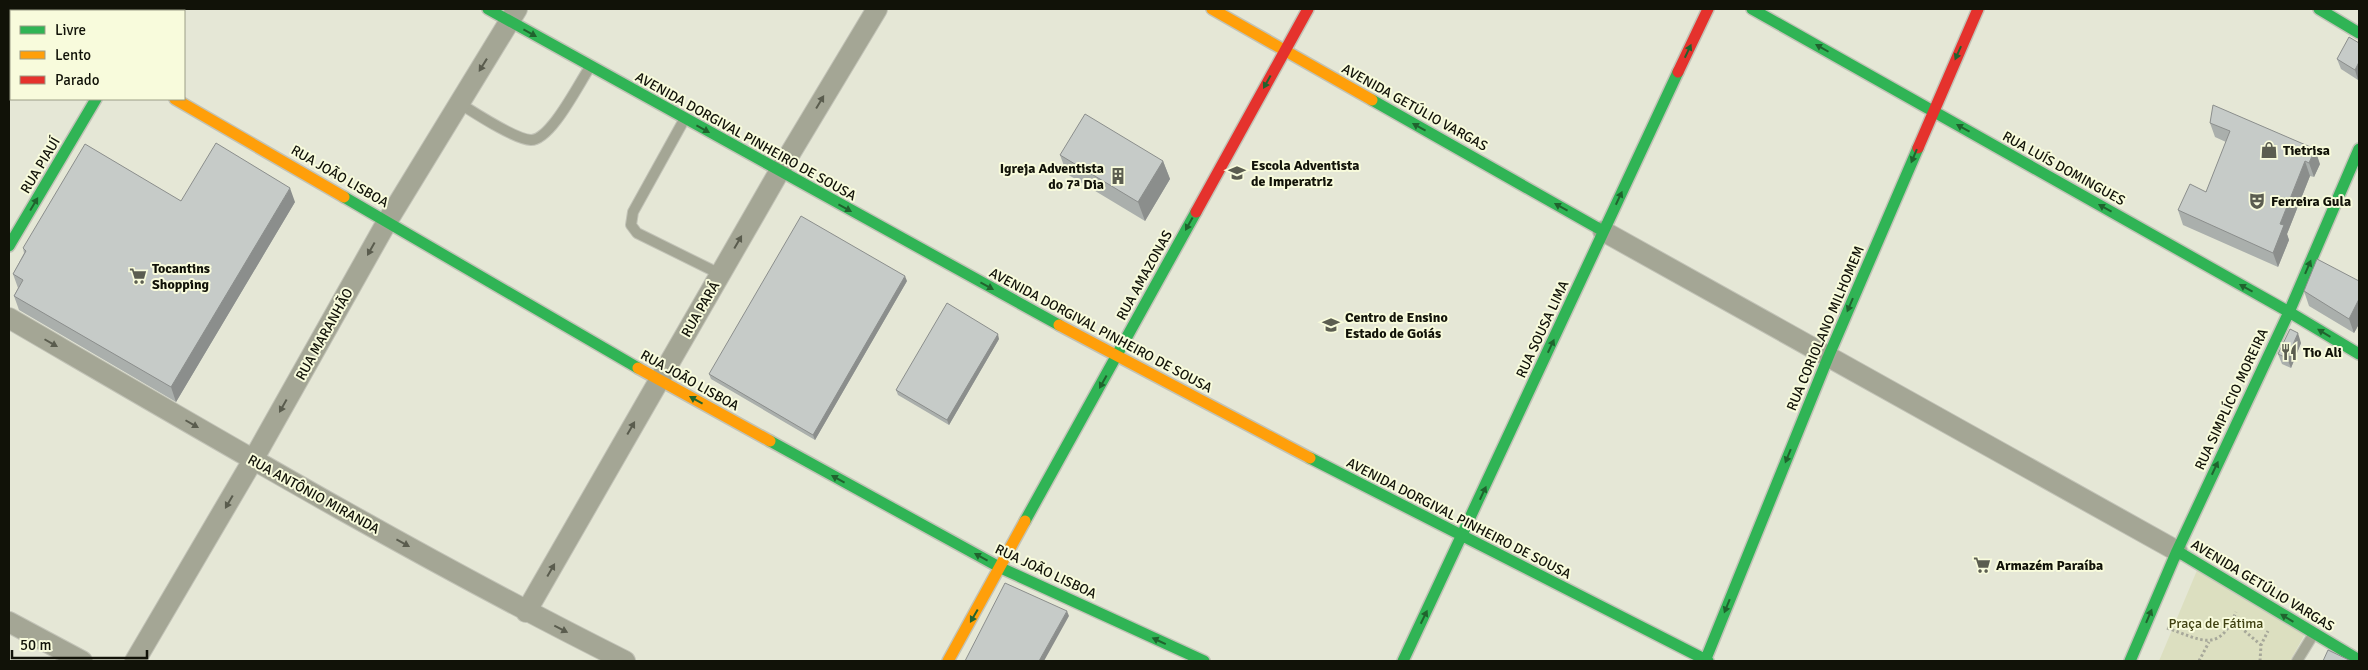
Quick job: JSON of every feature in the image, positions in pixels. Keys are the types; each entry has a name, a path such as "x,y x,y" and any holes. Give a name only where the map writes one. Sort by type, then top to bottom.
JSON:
{"main road":[{"name":"AVENIDA DORGIVAL PINHEIRO DE SOUSA","path":"488,9 513,15 590,66 1116,357 1462,538 1706,661"},
{"name":"AVENIDA GETÚLIO VARGAS","path":"1212,9 1603,231"},
{"name":"RUA AMAZONAS","path":"948,661 1308,9"},
{"name":"RUA SOUSA LIMA","path":"1403,661 1708,9"},
{"name":"RUA LUÍS DOMINGUES","path":"1752,9 2289,312 2359,354"},
{"name":"RUA CORIOLANO MILHOMEM","path":"1706,661 1829,355 1978,9"},
{"path":"2319,9 2359,33"},
{"name":"RUA PIAUÍ","path":"9,246 95,100"},
{"name":"RUA JOÃO LISBOA","path":"177,100 388,220 659,380 1001,568 1204,661"},
{"name":"RUA SIMPLÍCIO MOREIRA","path":"2130,661 2177,551 2289,312 2359,149"},
{"name":"AVENIDA GETÚLIO VARGAS","path":"2177,551 2359,660"}],"street":[{"name":"RUA PARÁ","path":"526,612 779,172 877,9"},
{"name":"RUA MARANHÃO","path":"136,661 253,460 388,220 513,15"},
{"path":"1603,231 1829,355 2177,551"},
{"name":"RUA ANTÔNIO MIRANDA","path":"9,318 253,460 526,612 625,661"},
{"path":"9,622 82,661"}],"lane":[{"path":"459,103 498,126 526,139 542,138 554,123 590,66"},
{"path":"684,119 633,212 631,225 637,234 720,274"},
{"path":"2297,661 2313,634"}],"path":[{"path":"2147,621 2198,640 2209,642 2221,637 2232,622 2240,604"},
{"path":"2232,622 2261,645"},
{"path":"2260,661 2261,645 2272,622"},
{"path":"2199,661 2209,642"}],"green space":[{"name":"Praça de Fátima","path":"2198,568 2305,634 2290,661 2159,661"}],"building":[{"path":"2349,37 2359,43 2359,62 2355,70 2337,59"},
{"path":"2213,105 2315,149 2309,163 2305,161 2280,224 2284,225 2273,253 2178,210 2190,184 2206,192 2230,131 2210,123"},
{"name":"Igreja Adventista do 7ª Dia","path":"1085,114 1163,161 1138,202 1060,155"},
{"name":"Tocantins Shopping","path":"216,143 290,188 171,387 14,296 23,280 13,274 26,251 23,248 85,144 181,201"},
{"path":"801,216 905,276 813,435 709,374"},
{"path":"2317,259 2359,281 2359,299 2349,319 2304,291"},
{"path":"947,303 998,334 947,420 896,390"},
{"path":"2290,329 2298,333 2287,358 2278,354"},
{"path":"1005,583 1067,611 1039,661 965,661"},
{"path":"2328,650 2351,661 2323,661"}],"traffic: fast":[{"path":"488,9 1059,325"},
{"path":"1752,9 2289,312 2359,354"},
{"path":"2319,9 2359,33"},
{"path":"1403,661 1678,72"},
{"path":"9,246 95,100"},
{"path":"1372,100 1603,231"},
{"path":"1705,661 1829,355 1918,148"},
{"path":"2130,661 2177,551 2289,312 2359,149"},
{"path":"344,197 638,368"},
{"path":"1025,521 1196,212"},
{"path":"770,441 1001,568 1204,661"},
{"path":"1310,458 1708,661"},
{"path":"2177,551 2359,660"}],"traffic: slow":[{"path":"1212,9 1372,100"},
{"path":"177,100 344,197"},
{"path":"1059,325 1310,458"},
{"path":"638,368 770,441"},
{"path":"948,661 1025,521"}],"traffic: jam":[{"path":"1196,212 1308,9"},
{"path":"1678,72 1708,9"},
{"path":"1918,148 1978,9"}],"place":[{"name":"Tietrisa","path":"2269,150"},
{"name":"Escola Adventista de Imperatriz","path":"1237,173"},
{"name":"Igreja Adventista do 7ª Dia","path":"1118,176"},
{"name":"Ferreira Gula","path":"2257,201"},
{"name":"Tocantins Shopping","path":"138,276"},
{"name":"Centro de Ensino Estado de Goiás","path":"1331,325"},
{"name":"Tio Ali","path":"2289,352"},
{"name":"Armazém Paraíba","path":"1982,565"}]}
